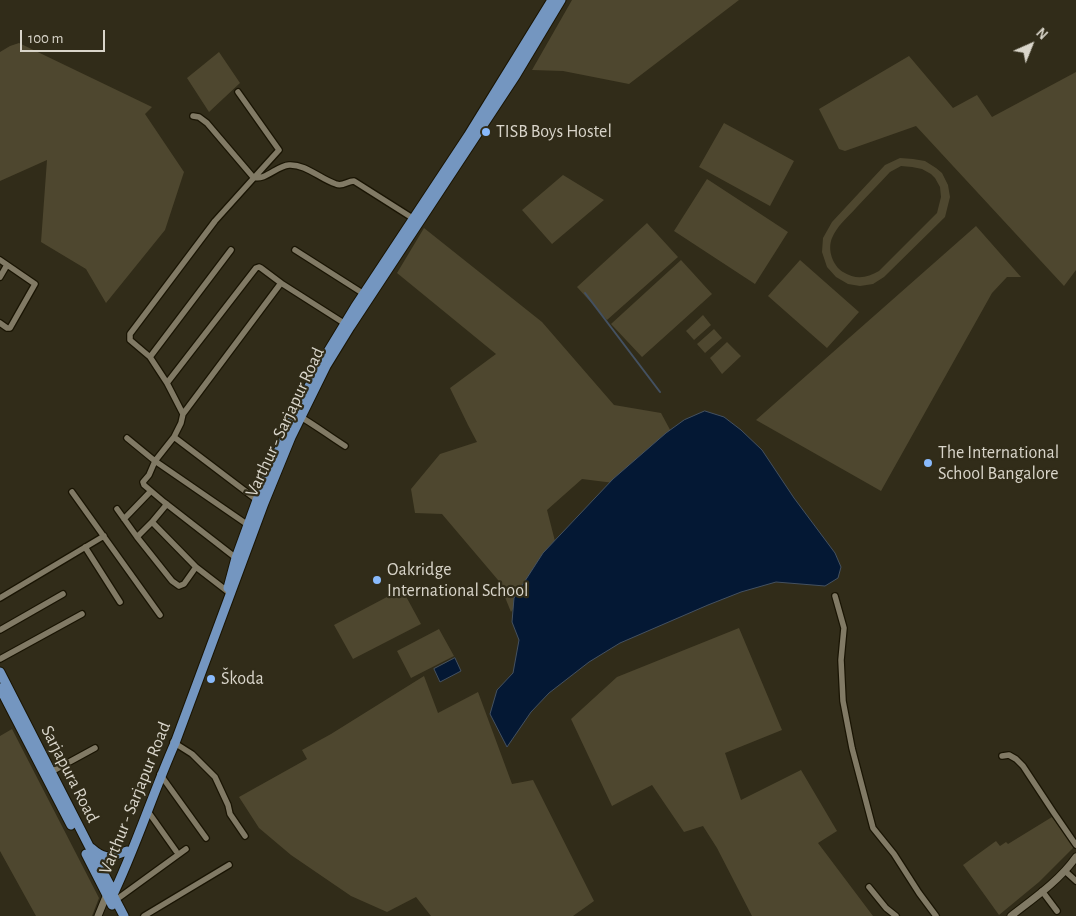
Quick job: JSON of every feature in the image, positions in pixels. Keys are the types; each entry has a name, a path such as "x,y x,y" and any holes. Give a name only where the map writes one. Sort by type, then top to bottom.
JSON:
{"main road":[{"name":"Varthur - Sarjapur Road","path":"347,325 364,294 468,136 552,0"},
{"name":"Varthur - Sarjapur Road","path":"112,895 127,851 173,742 264,503 321,363 516,75 561,0"},
{"name":"Varthur - Sarjapur Road","path":"173,742 210,642 236,558 257,500 298,416"},
{"name":"Sarjapura Road","path":"0,672 122,915"},
{"name":"Sarjapura Road","path":"0,688 112,895"},
{"name":"Varthur - Sarjapur Road","path":"112,895 120,881 160,774"},
{"path":"89,846 105,857 127,851"}],"street":[{"path":"183,414 168,383 150,358 130,340 130,334 215,221 279,150 238,92"},
{"path":"193,116 207,123 249,173 255,177 264,177 279,167 299,166 336,184 341,185 350,181 354,182 414,219"},
{"path":"150,358 231,250"},
{"path":"295,250 364,294"},
{"path":"0,260 34,283 10,328 0,323"},
{"path":"0,277 7,265"},
{"path":"168,383 256,268 259,267 347,325"},
{"path":"236,558 167,504 144,485 143,482 149,475 155,461 174,437 182,423 183,414 281,282"},
{"path":"298,416 324,430 345,446"},
{"path":"174,437 257,500"},
{"path":"127,438 155,461 248,525"},
{"path":"124,519 151,490"},
{"path":"72,492 160,616"},
{"path":"137,537 167,504"},
{"path":"117,509 137,537 177,585 181,586 184,584 196,567"},
{"path":"152,522 196,567 227,591"},
{"path":"0,598 104,536"},
{"path":"85,547 120,602"},
{"path":"0,630 63,594"},
{"path":"835,596 844,628 841,660 843,701 852,748 873,828 894,854 936,916"},
{"path":"0,659 82,614"},
{"path":"173,742 192,754 215,777 228,805 230,814 245,836"},
{"path":"51,772 95,748"},
{"path":"1002,756 1009,755 1023,766 1076,845"},
{"path":"160,774 206,838"},
{"path":"147,810 176,851"},
{"path":"98,916 112,895 186,849"},
{"path":"1011,916 1065,871 1076,857"},
{"path":"144,916 229,864"},
{"path":"1065,871 1076,882"},
{"path":"869,888 886,908 896,916"},
{"path":"1042,891 1057,910"}],"shaded area":[{"path":"572,0 739,0 629,84 563,71 532,70"},
{"path":"19,43 152,107 145,114 184,172 165,230 106,303 86,269 41,242 47,160 0,181 0,52"},
{"path":"219,52 240,83 209,112 187,78"},
{"path":"909,56 953,108 977,95 992,117 1076,72 1076,270 1064,286 916,126 845,151 839,149 819,109"},
{"path":"724,123 794,161 770,206 699,167"},
{"path":"900,158 913,159 925,161 942,173 948,185 950,197 945,217 884,277 873,284 860,286 848,284 836,277 827,267 822,252 823,238 832,222 885,165","holes":["901,166 922,169 931,174 940,187 941,197 937,213 879,271 861,277 843,272 836,266 830,248 832,238 837,230 890,172"]},
{"path":"563,175 604,200 552,244 522,210"},
{"path":"707,179 788,232 755,284 674,231"},
{"path":"647,223 678,257 607,320 577,287"},
{"path":"976,226 1021,277 1007,277 992,293 881,491 756,420"},
{"path":"424,228 542,322 614,405 661,413 675,439 638,486 582,479 547,510 556,545 511,612 498,580 442,514 415,513 411,489 440,454 477,442 450,388 496,354 397,273"},
{"path":"681,260 712,294 642,357 611,324"},
{"path":"800,260 859,312 827,348 768,296"},
{"path":"703,315 711,325 694,340 686,331"},
{"path":"714,329 722,338 705,353 697,344"},
{"path":"727,342 741,356 722,374 710,358"},
{"path":"402,589 421,624 353,659 334,625"},
{"path":"739,628 782,730 725,753 741,800 801,770 837,831 818,843 873,916 752,916 717,848 703,826 684,832 652,785 612,806 571,719 617,677"},
{"path":"439,629 454,656 411,678 397,651"},
{"path":"424,676 438,713 478,692 512,784 533,780 594,901 573,916 431,916 416,897 387,912 351,896 291,855 259,828 239,797 307,759 302,750"},
{"path":"12,729 99,898 92,916 36,916 0,851 0,736"},
{"path":"1052,817 1074,847 1039,882 999,915 963,865 996,841 1000,846 1006,842 1008,844"}],"water":[{"path":"705,411 724,417 762,450 794,498 835,553 841,567 838,578 825,586 776,582 741,592 620,643 589,662 549,693 531,712 507,747 490,714 497,690 513,673 519,640 512,622 514,598 543,553 613,479 666,433 684,420"},
{"path":"455,658 461,671 440,682 434,669"}],"waterway":[{"path":"585,293 660,392"}],"place":[{"name":"TISB Boys Hostel","path":"486,132"},
{"name":"The International School Bangalore","path":"928,463"},
{"name":"Oakridge International School","path":"377,580"},
{"name":"Škoda","path":"211,679"}]}
